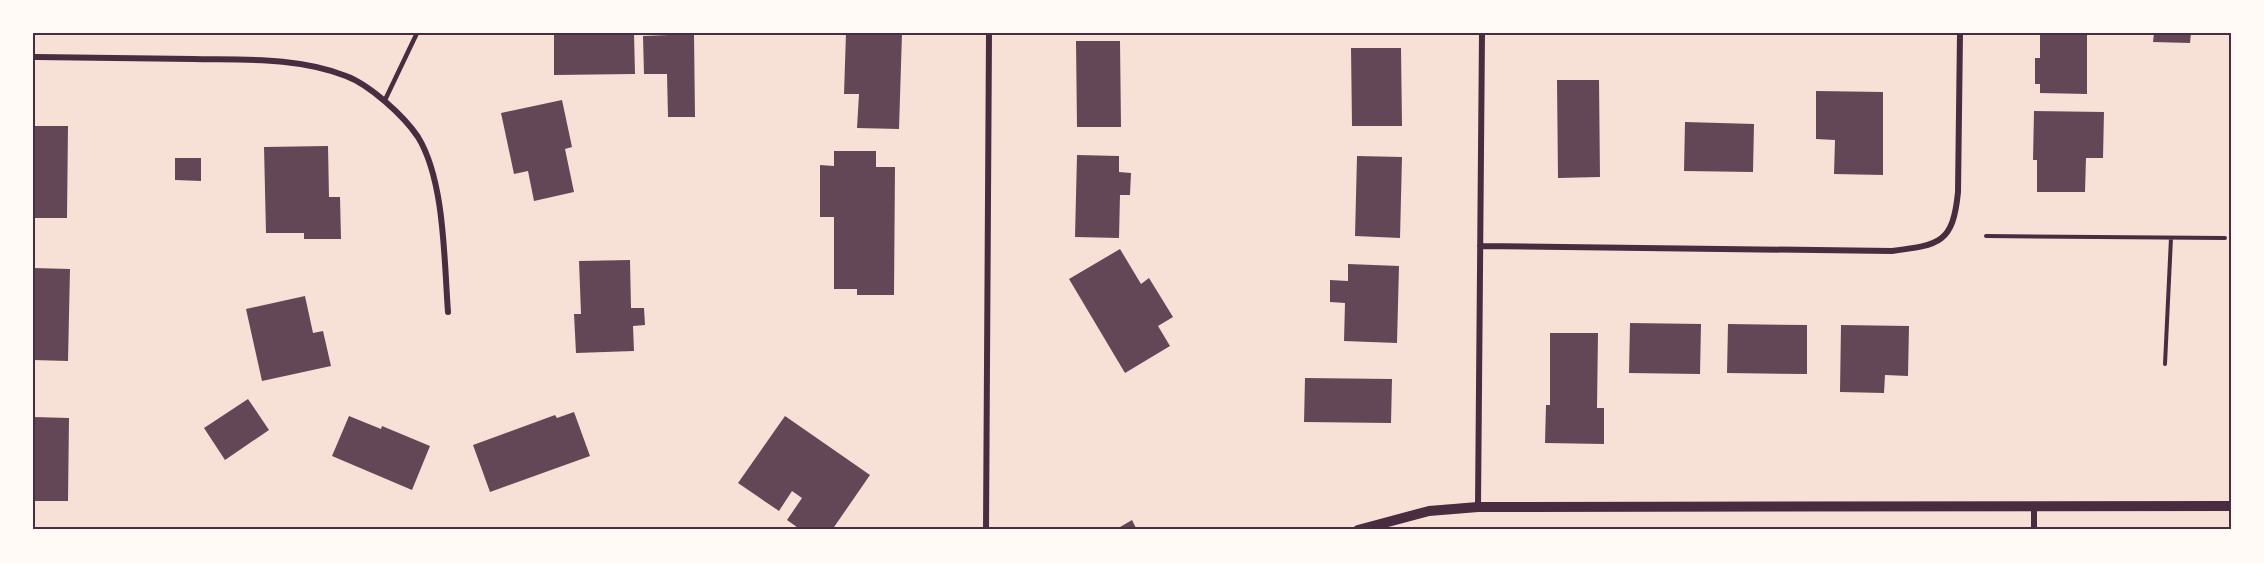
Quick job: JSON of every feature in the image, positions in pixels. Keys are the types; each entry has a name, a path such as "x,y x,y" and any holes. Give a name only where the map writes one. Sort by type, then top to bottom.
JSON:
{"street":[{"path":"987,530 989,33"},
{"path":"1478,507 1482,33"},
{"path":"1480,246 1892,251 1924,247 1946,236 1956,218 1960,33"},
{"path":"33,57 264,60 307,64 348,76 385,100 418,138 433,174 441,224 448,312"},
{"path":"2034,506 2034,530"},
{"path":"1358,530 1421,513 1478,507 2231,506"}],"lane":[{"path":"385,100 417,33"}],"path":[{"path":"1986,236 2225,238"},
{"path":"2165,364 2171,237"}],"building":[{"path":"554,33 634,33 635,74 554,75"},
{"path":"846,33 902,33 899,129 857,128 859,94 844,94"},
{"path":"2040,33 2087,33 2087,94 2040,93 2040,84 2035,84 2035,58 2040,58"},
{"path":"2154,33 2191,33 2190,43 2153,42"},
{"path":"694,34 695,117 668,117 667,74 644,74 643,36"},
{"path":"1076,41 1120,41 1121,127 1077,127"},
{"path":"1351,48 1401,48 1402,126 1352,126"},
{"path":"1557,80 1599,80 1600,177 1558,178"},
{"path":"1816,91 1883,92 1883,175 1834,174 1835,140 1816,139"},
{"path":"562,100 572,147 565,149 574,192 534,201 528,171 514,174 501,113"},
{"path":"2034,111 2104,112 2103,158 2086,158 2085,192 2037,192 2037,160 2033,160"},
{"path":"1685,122 1754,124 1753,172 1684,171"},
{"path":"33,126 68,126 67,218 33,218"},
{"path":"328,146 329,197 340,197 341,239 304,239 304,233 266,233 264,147"},
{"path":"834,151 876,151 876,167 895,167 894,295 857,295 857,289 834,289 834,217 820,217 820,165 834,166"},
{"path":"1077,155 1119,156 1119,172 1131,173 1130,195 1120,195 1119,238 1075,237"},
{"path":"1357,156 1402,157 1400,238 1355,236"},
{"path":"175,158 201,158 201,181 175,180"},
{"path":"1120,249 1141,284 1149,278 1173,317 1158,326 1170,346 1125,373 1069,279"},
{"path":"630,260 631,308 644,308 645,325 633,326 634,351 576,353 574,314 581,314 579,261"},
{"path":"1348,264 1399,266 1397,343 1344,341 1345,303 1330,302 1330,280 1348,281"},
{"path":"33,268 70,269 68,361 33,360"},
{"path":"305,296 313,333 323,331 331,366 262,381 246,309"},
{"path":"1630,323 1701,324 1700,374 1629,373"},
{"path":"1728,324 1807,325 1807,374 1727,373"},
{"path":"1841,325 1909,326 1908,376 1885,375 1884,393 1840,392"},
{"path":"1550,333 1598,333 1597,408 1604,408 1604,444 1545,443 1546,405 1550,405"},
{"path":"1305,378 1392,379 1391,423 1304,422"},
{"path":"248,399 269,430 225,460 204,428"},
{"path":"574,412 590,456 490,492 473,445 555,415 557,418"},
{"path":"349,416 381,429 382,426 430,446 412,490 332,456"},
{"path":"785,416 870,475 832,530 801,530 787,520 802,498 792,491 779,511 738,483"},
{"path":"33,417 69,418 68,501 33,501"},
{"path":"1132,520 1137,530 1115,530"}]}
